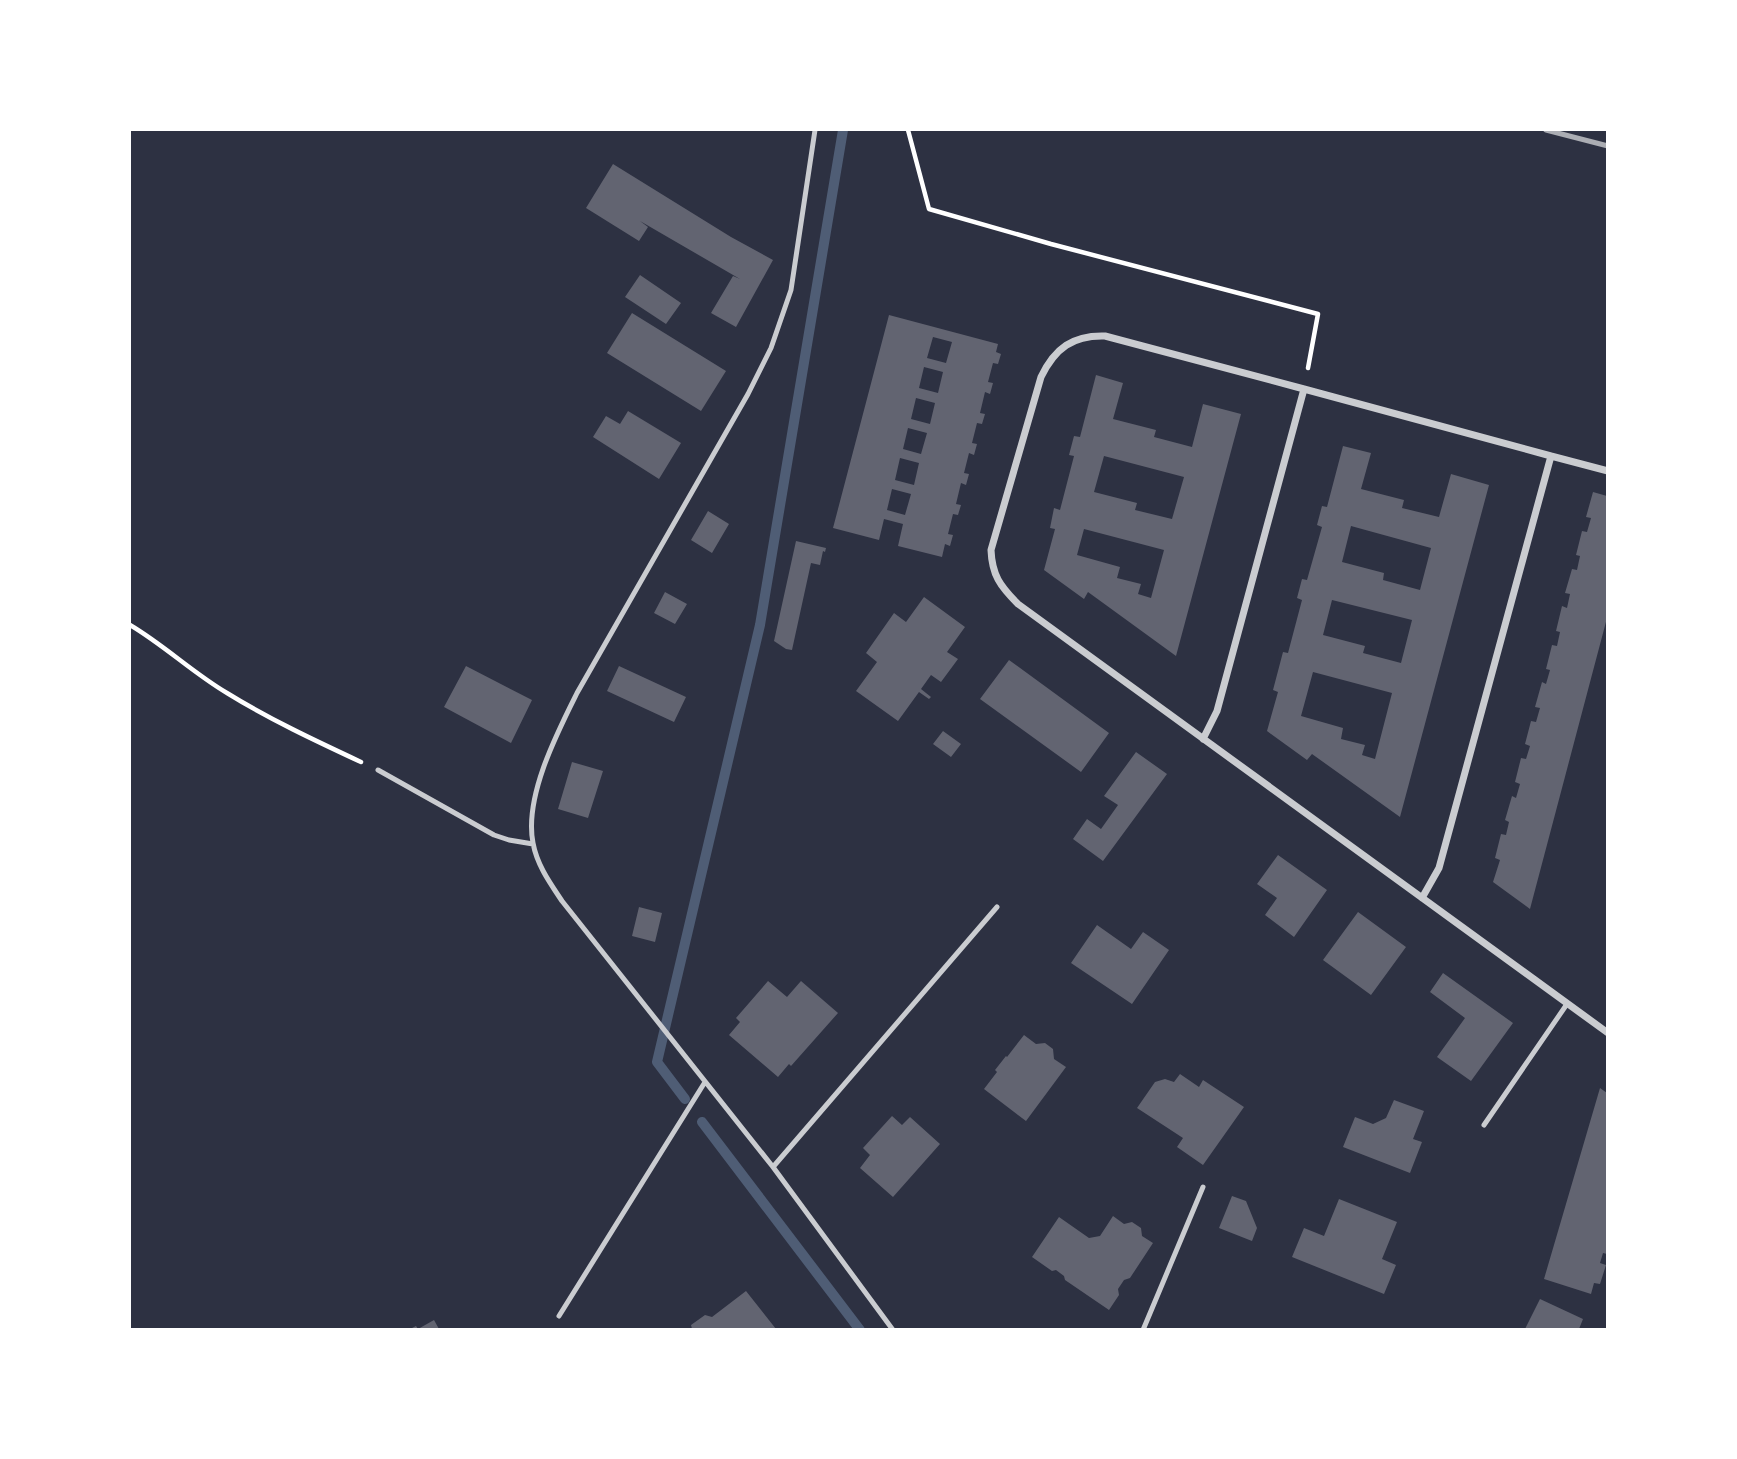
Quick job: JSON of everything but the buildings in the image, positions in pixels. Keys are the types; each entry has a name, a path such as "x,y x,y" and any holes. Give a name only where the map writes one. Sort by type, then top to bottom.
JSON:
{"street":[{"path":"1608,471 1105,336 1090,336 1076,339 1056,353 1041,377 992,550 992,564 997,579 1018,604 1608,1033"},
{"path":"1203,739 1217,711 1304,390"},
{"path":"1422,898 1439,868 1551,456"}],"lane":[{"path":"815,130 792,290 771,348 748,394 556,734 533,805 531,823 533,844 549,883 772,1167 892,1329"},
{"path":"378,770 494,835 533,844"},
{"path":"772,1167 997,906"},
{"path":"1484,1125 1567,1004"},
{"path":"559,1316 705,1082"},
{"path":"1143,1329 1203,1187"}],"path":[{"path":"908,130 929,209 1039,241 1318,314 1304,390"},
{"path":"130,625 226,693 306,736 378,770"}],"waterway":[{"path":"685,1099 657,1062 760,625 843,130"},
{"path":"702,1122 860,1330"}],"railway":[{"path":"1546,130 1608,146"}]}
